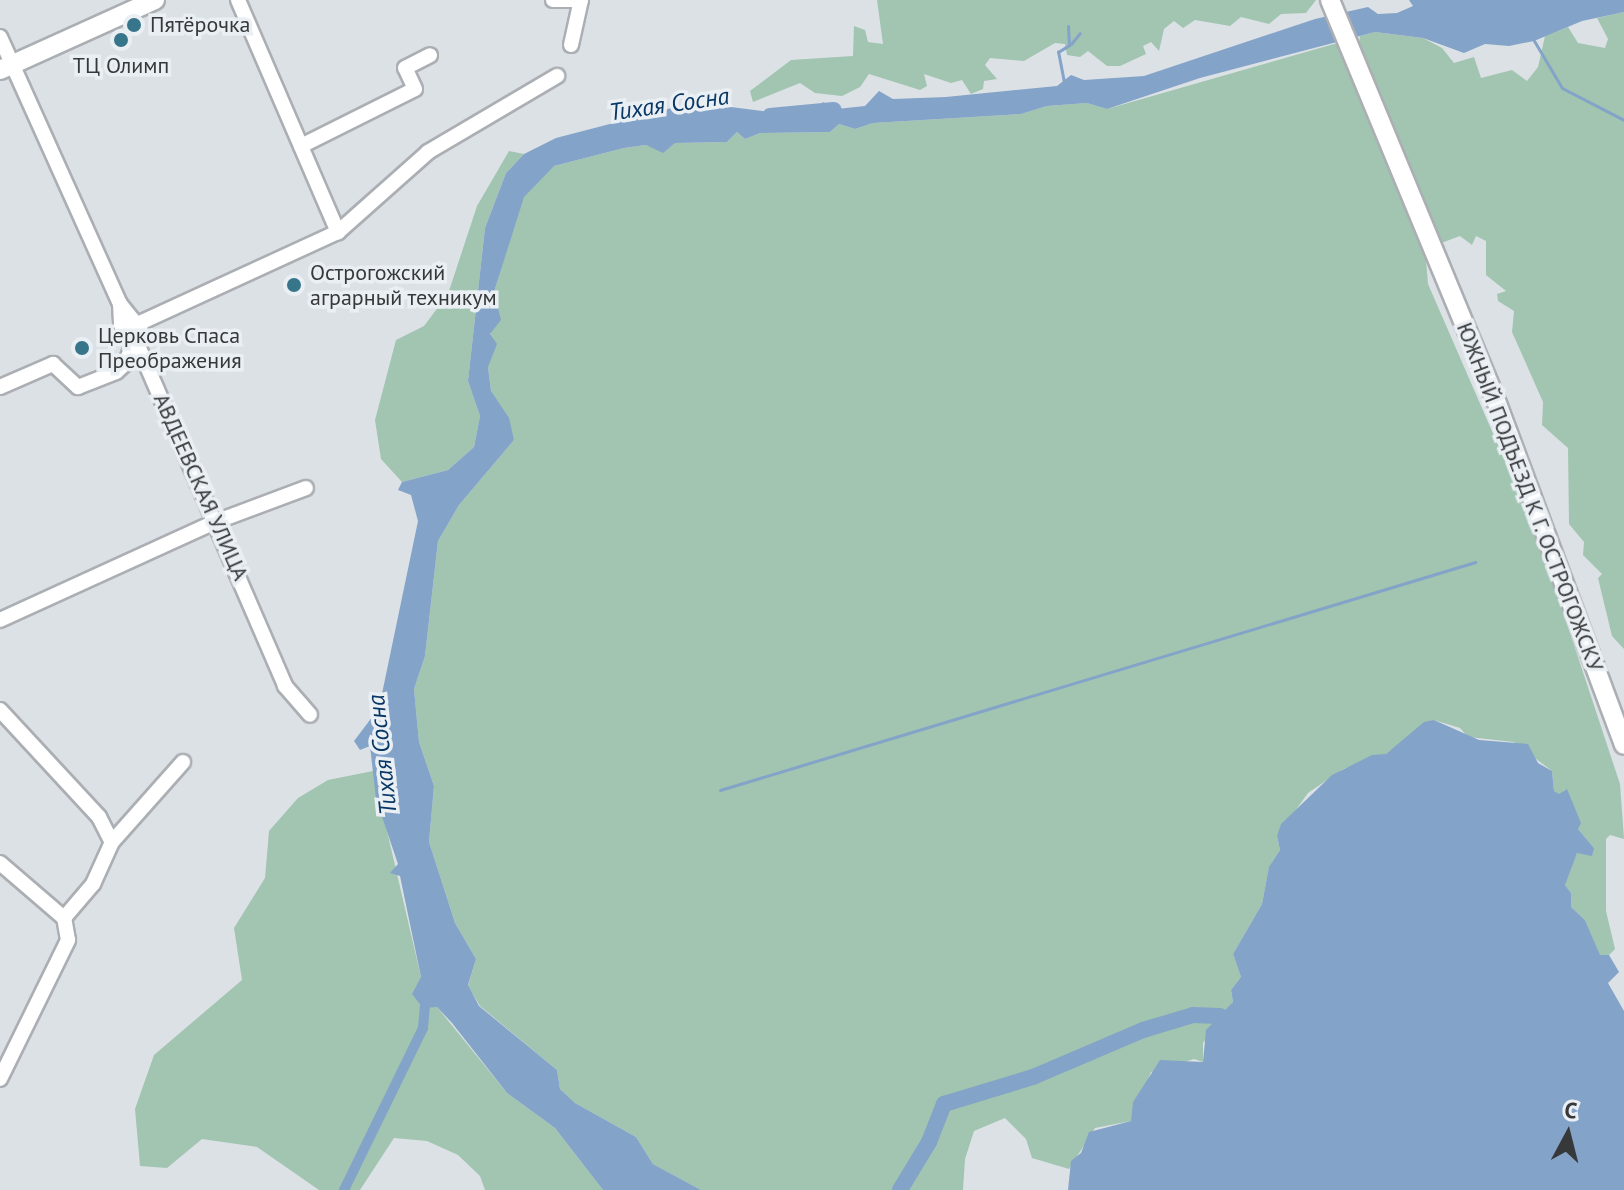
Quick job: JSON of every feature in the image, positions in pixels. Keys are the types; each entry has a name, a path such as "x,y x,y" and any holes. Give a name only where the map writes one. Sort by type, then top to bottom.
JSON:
{"main road":[{"path":"6,68 155,0"},
{"name":"ЮЖНЫЙ ПОДЪЕЗД К Г. ОСТРОГОЖСКУ","path":"1330,0 1434,249 1624,745"}],"street":[{"path":"238,0 338,232"},
{"path":"553,0 581,0 571,45"},
{"name":"АВДЕЕВСКАЯ УЛИЦА","path":"0,37 6,68 120,304 133,320 136,341 285,686 310,715"},
{"path":"301,146 415,89 405,68 430,55"},
{"path":"0,387 53,364 72,385 90,383 116,372 136,341 142,322 338,232 428,152 557,76"},
{"path":"0,620 215,522 306,488"},
{"path":"0,710 99,817 112,842"},
{"path":"64,918 93,884 112,842 183,762"},
{"path":"0,863 64,918 68,940 0,1079"}],"green space":[{"path":"877,0 1316,0 1306,13 1281,14 1269,24 1241,17 1230,26 1195,20 1183,28 1174,21 1164,29 1159,51 1151,42 1143,46 1146,54 1120,66 1107,66 1088,51 1080,57 1067,55 1065,44 1055,43 1024,61 990,58 985,65 997,79 984,81 983,89 971,94 962,80 951,83 924,74 927,86 920,90 869,74 860,87 842,96 815,93 800,83 753,102 750,91 791,60 853,56 854,26 865,30 868,42 883,44"},
{"path":"1624,12 1624,649 1612,636 1598,578 1602,574 1583,555 1584,542 1569,524 1568,448 1542,425 1543,402 1512,332 1514,311 1498,301 1497,294 1506,291 1486,275 1486,241 1476,236 1472,245 1460,236 1425,249 1428,284 1539,539 1620,784 1624,839 1610,835 1606,839 1606,911 1615,949 1609,955 1600,956 1585,920 1571,907 1571,893 1565,885 1568,870 1577,853 1594,848 1578,829 1565,790 1559,795 1554,791 1552,771 1514,742 1468,737 1460,728 1434,720 1386,754 1343,769 1308,793 1277,836 1280,850 1269,868 1262,904 1233,954 1241,977 1231,990 1233,1002 1203,1043 1203,1062 1194,1059 1151,1072 1131,1121 1095,1128 1069,1169 1032,1158 1026,1139 1005,1118 974,1131 965,1159 963,1190 701,1190 653,1164 636,1137 575,1103 560,1089 557,1070 480,1006 468,986 476,959 455,923 429,842 434,786 419,742 414,689 425,656 438,541 459,505 514,440 491,391 488,367 494,292 523,197 541,176 554,166 624,148 646,145 663,152 675,143 727,142 737,132 745,139 760,133 830,132 839,124 855,129 873,123 1021,114 1047,106 1087,103 1107,109 1334,44 1359,44 1360,36 1375,32 1423,38 1442,48 1454,63 1474,57 1481,78 1512,70 1527,81 1538,67 1545,36 1568,27 1578,43 1605,48 1608,39 1597,18"},
{"path":"509,151 524,154 506,173 485,228 468,381 480,416 474,447 448,470 402,482 381,459 375,420 396,340 424,326 448,294 477,206"},
{"path":"373,771 421,977 437,1007 507,1093 555,1128 603,1190 485,1190 480,1176 458,1155 427,1141 394,1138 360,1190 319,1190 257,1147 202,1139 167,1168 140,1166 135,1109 154,1055 242,980 234,928 265,878 269,831 298,798 328,780"}],"water":[{"path":"1409,0 1624,0 1624,12 1582,21 1534,41 1509,46 1485,44 1464,53 1423,38 1375,32 1200,78 1107,109 1087,103 1047,106 1021,114 873,123 855,129 839,124 830,132 760,133 745,139 737,132 727,142 675,143 663,153 646,145 624,148 554,166 524,197 494,292 501,320 490,334 497,344 488,367 491,391 509,418 514,440 459,505 438,541 425,656 414,689 419,742 434,786 429,842 455,923 476,959 468,985 479,1006 557,1070 560,1089 575,1103 636,1137 653,1164 701,1190 603,1190 555,1128 507,1093 437,1007 423,1008 412,994 421,977 400,876 390,873 398,864 376,799 370,746 360,750 354,741 379,708 418,521 411,495 398,490 402,482 448,470 474,447 480,416 468,381 485,228 506,173 524,154 556,138 679,106 700,103 793,115 815,112 823,102 837,109 865,106 879,91 893,99 946,97 1057,86 1071,75 1084,80 1144,76 1315,19 1368,7 1378,14 1397,13 1413,6"},
{"path":"1434,720 1479,740 1528,744 1538,763 1552,771 1554,791 1559,794 1567,789 1581,823 1578,829 1594,848 1592,856 1577,853 1565,885 1571,893 1571,907 1585,920 1600,955 1609,955 1619,972 1608,983 1624,1011 1624,1190 1068,1190 1071,1161 1081,1153 1089,1132 1131,1121 1133,1102 1160,1060 1203,1062 1206,1030 1233,1002 1231,990 1241,977 1233,954 1262,904 1269,867 1280,850 1277,836 1281,824 1332,775 1372,755 1386,754 1424,722"}],"waterway":[{"path":"1064,82 1058,52 1069,45 1068,26"},
{"path":"1071,44 1080,33"},
{"path":"1533,39 1562,88 1624,120"},
{"name":"Тихая Сосна","path":"770,116 834,110"},
{"path":"720,790 1475,562"},
{"path":"344,1190 423,1028 426,995"},
{"path":"900,1190 929,1142 944,1104 1033,1077 1143,1030 1193,1015 1220,1016"}],"place":[{"name":"Пятёрочка","path":"134,25"},
{"name":"ТЦ Олимп","path":"121,40"},
{"name":"Острогожский аграрный техникум","path":"294,285"},
{"name":"Церковь Спаса Преображения","path":"82,348"}]}
